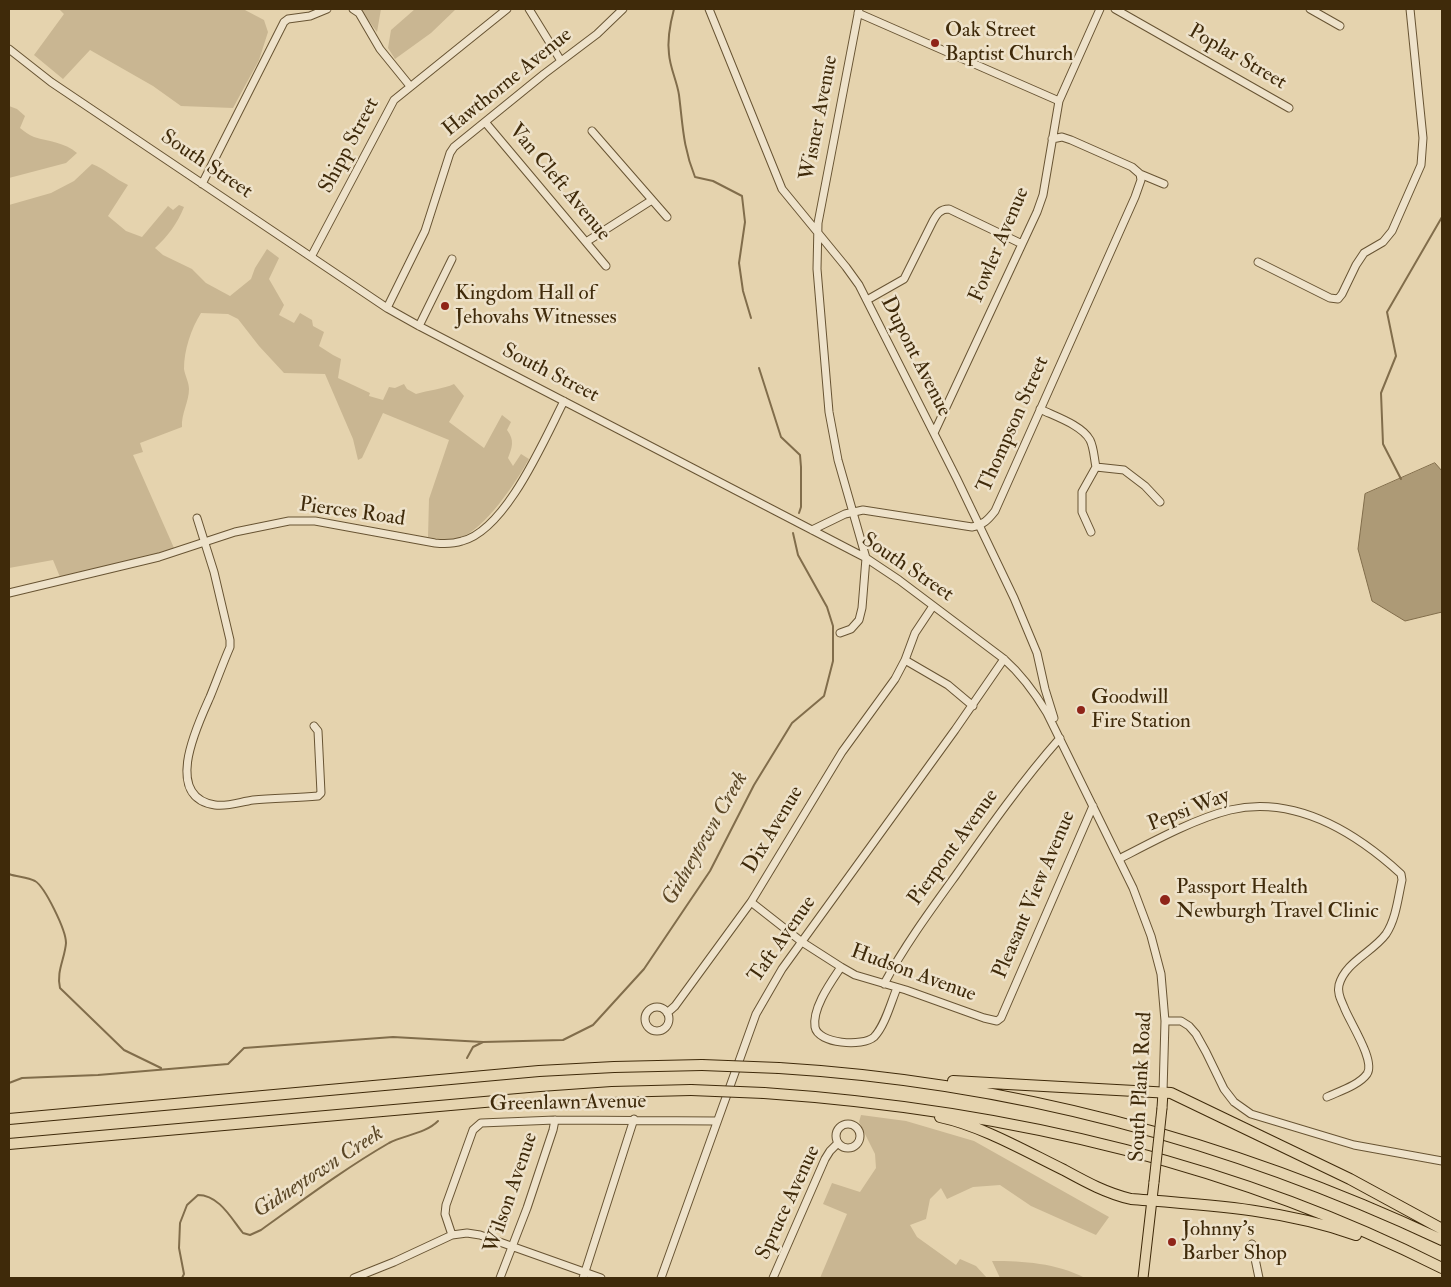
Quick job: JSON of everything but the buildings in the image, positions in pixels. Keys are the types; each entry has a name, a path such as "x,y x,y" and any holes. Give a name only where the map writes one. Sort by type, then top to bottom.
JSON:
{"highway":[{"path":"9,1119 538,1071 640,1066 702,1065 779,1068 880,1077 1163,1092 1177,1095 1318,1162 1442,1229"},
{"path":"880,1077 1027,1100 1167,1134 1238,1156 1306,1181 1376,1209 1442,1240"},
{"path":"9,1144 541,1097 621,1092 691,1090 764,1093 876,1102 1010,1123 1161,1159 1297,1204 1442,1268"},
{"path":"876,1102 961,1123 1107,1192 1131,1199 1297,1217 1329,1226 1430,1262"}],"main road":[{"name":"South Plank Road","path":"1143,1278 1163,1092"}],"street":[{"path":"202,184 284,22 288,19 310,16 327,9"},
{"path":"353,9 359,13 380,48 410,86"},
{"name":"Shipp Street","path":"311,257 391,104 410,86 508,9"},
{"path":"529,9 561,61"},
{"name":"Hawthorne Avenue","path":"387,308 425,231 450,153 485,122 597,34 622,9"},
{"name":"Dupont Avenue","path":"709,9 782,189 859,285 934,433 1014,598 1038,653 1045,689 1060,738"},
{"name":"Fowler Avenue","path":"934,433 1043,195 1058,101 1100,9"},
{"name":"Poplar Street","path":"1115,9 1289,108"},
{"path":"1310,9 1340,26"},
{"path":"1258,262 1330,298 1338,299 1364,253 1383,242 1392,231 1418,173 1423,153 1410,9"},
{"path":"858,11 1058,101"},
{"name":"Wisner Avenue","path":"858,11 818,223 817,269 829,412 838,460 866,558"},
{"name":"South Street","path":"9,49 51,82 387,308 866,558 899,580 1004,659 1033,691 1060,738"},
{"name":"Van Cleft Avenue","path":"485,122 606,266"},
{"path":"592,130 667,217"},
{"path":"1052,139 1062,138 1071,140 1132,167 1140,174 1164,184"},
{"name":"Thompson Street","path":"978,526 988,520 995,511 1135,197 1141,180 1140,174"},
{"path":"586,242 652,200"},
{"path":"867,300 904,279 933,220 938,212 944,209 948,209 1022,244"},
{"path":"420,326 452,259"},
{"name":"Pierces Road","path":"9,593 158,557 258,526 289,522 315,521 436,543 446,544 463,541 485,528 509,502 528,473 564,401"},
{"path":"1040,409 1085,432 1092,446 1096,467 1082,492 1082,512 1091,532"},
{"path":"1096,467 1124,470 1160,502"},
{"path":"812,530 852,512 863,510 972,527 978,526"},
{"path":"197,518 205,541 230,640 230,647 190,744 187,764 188,778 193,792 205,802 218,805 252,800 318,796 321,793 318,731 314,726"},
{"path":"840,633 851,629 859,620 862,608 866,558"},
{"name":"Dix Avenue","path":"667,1013 676,1006 751,902 842,752 895,679 906,660 915,633 933,606"},
{"name":"Taft Avenue","path":"661,1278 756,1014 782,969 1004,659"},
{"path":"906,660 948,685 972,706"},
{"name":"South Plank Road","path":"1060,738 1133,888 1154,946 1160,974 1165,1020 1166,1048 1163,1092"},
{"name":"Pierpont Avenue","path":"884,984 900,954 976,846 1039,762 1060,738"},
{"name":"Pleasant View Avenue","path":"1010,998 1093,806"},
{"name":"Pepsi Way","path":"1119,860 1209,817 1230,810 1266,807 1308,814 1332,824 1350,835 1401,874 1402,880 1394,917 1386,933 1352,966 1343,976 1339,985 1339,994 1370,1065 1366,1076 1328,1097"},
{"name":"Hudson Avenue","path":"751,902 802,942 855,974 997,1021 1001,1018 1010,998"},
{"path":"841,967 823,996 815,1017 817,1032 828,1039 860,1042 872,1038 880,1029 897,988"},
{"path":"1165,1020 1181,1021 1196,1034 1224,1089 1234,1102 1251,1114 1354,1145 1442,1162"},
{"path":"584,1276 634,1119"},
{"name":"Greenlawn Avenue","path":"452,1235 445,1214 446,1205 473,1130 477,1125 488,1122 555,1120 717,1121"},
{"name":"Wilson Avenue","path":"500,1278 555,1120"},
{"name":"Spruce Avenue","path":"773,1278 825,1159 838,1143"},
{"path":"354,1278 367,1276 452,1235 471,1233 584,1276 601,1278"},
{"path":"1252,1244 1259,1278"}],"shaded area":[{"path":"59,9 243,9 264,20 268,32 259,60 233,108 181,106 153,86 90,50 63,79 34,55 64,14"},
{"path":"360,9 381,9 377,32"},
{"path":"415,9 456,9 431,33 395,59 388,48 391,30"},
{"path":"9,106 17,109 25,116 20,128 27,133 34,137 62,144 77,153 66,163 9,178"},
{"path":"92,164 128,185 108,216 126,231 142,237 168,206 173,210 179,205 184,207 172,229 155,248 163,255 192,269 206,283 230,296 251,279 255,268 267,249 279,258 269,279 284,305 279,315 294,323 300,313 312,320 313,326 324,332 319,346 341,359 338,378 370,393 369,396 383,400 389,387 395,388 404,384 407,389 416,394 454,384 464,396 449,422 484,448 502,415 511,422 507,430 512,441 508,458 513,466 521,454 529,459 508,492 489,516 479,526 459,538 447,540 428,537 429,499 449,440 383,413 362,458 358,460 353,439 325,374 284,373 259,346 238,319 228,314 201,313 191,333 185,354 184,369 189,389 182,427 140,443 143,452 133,455 174,548 153,556 60,577 53,560 9,568 9,205 51,193 74,181"},
{"path":"1435,463 1442,471 1442,612 1405,621 1372,601 1358,549 1365,494"},
{"path":"861,1115 906,1121 974,1141 1109,1217 1096,1235 1031,1206 1000,1185 973,1187 947,1199 941,1188 930,1199 926,1219 910,1225 917,1237 956,1265 960,1259 976,1266 987,1278 820,1278 847,1214 823,1204 832,1183 860,1192 876,1168 875,1154 859,1122"},
{"path":"992,1261 1051,1266 1085,1278 1000,1278"}],"waterway":[{"name":"Gidneytown Creek","path":"674,9 669,31 669,54 678,90 688,156 695,177 713,181 742,196 745,222 739,263 743,291 751,318"},
{"path":"1401,479 1383,444 1381,393 1396,356 1387,312 1442,217"},
{"name":"Gidneytown Creek","path":"759,368 781,437 800,455 801,507 799,513"},
{"name":"Gidneytown Creek","path":"467,1058 473,1047 483,1042 563,1040 593,1025 644,969 710,871 754,785 792,723 824,696 833,661 833,626 827,607 798,555 793,533"},
{"path":"9,874 35,881 44,891 59,919 66,943 59,976 60,988 124,1050 161,1068"},
{"path":"9,1083 22,1078 98,1075 228,1064 244,1048 393,1037 483,1042"},
{"name":"Gidneytown Creek","path":"182,1278 184,1274 179,1248 180,1223 187,1205 198,1195 205,1196 218,1203 243,1233 250,1235 261,1230 372,1153 395,1140 421,1132 438,1121"}],"place":[{"name":"Oak Street Baptist Church","path":"935,43"},
{"name":"Kingdom Hall of Jehovahs Witnesses","path":"445,306"},
{"name":"Goodwill Fire Station","path":"1081,710"},
{"name":"Passport Health Newburgh Travel Clinic","path":"1165,900"},
{"name":"Johnny’s Barber Shop","path":"1172,1242"}]}
